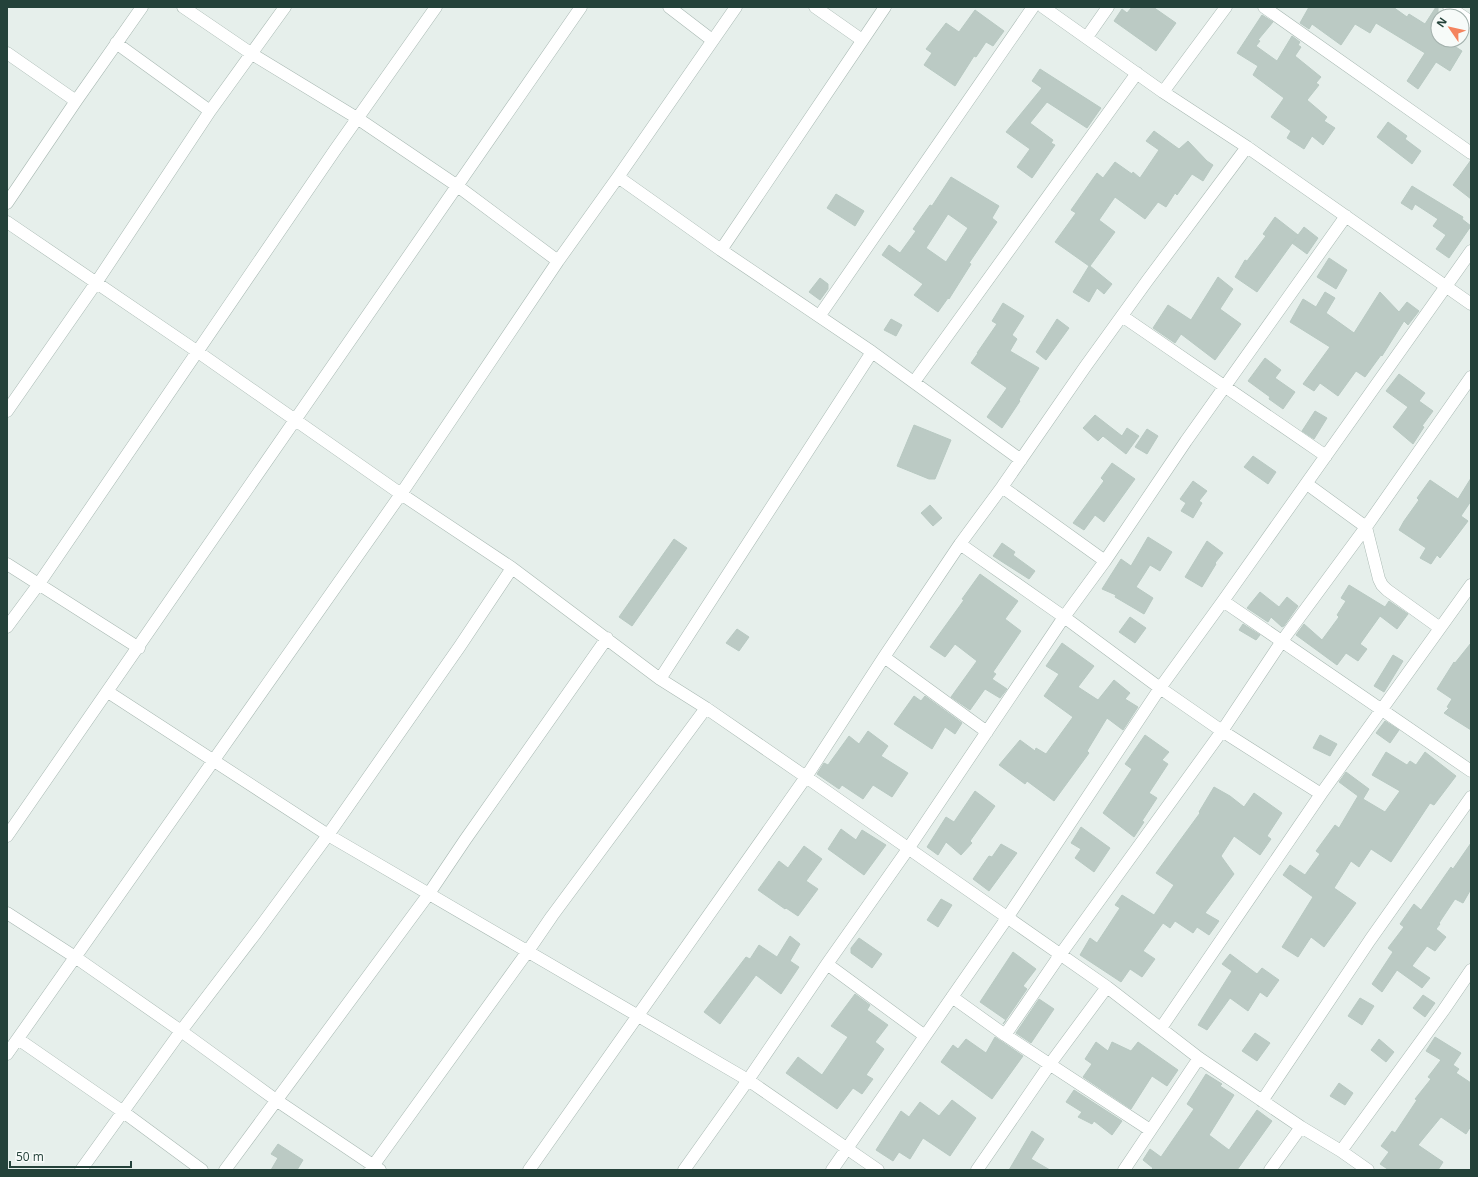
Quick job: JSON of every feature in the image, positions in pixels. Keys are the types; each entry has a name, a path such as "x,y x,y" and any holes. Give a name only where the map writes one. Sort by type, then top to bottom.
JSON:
{"street":[{"path":"7,203 142,7"},
{"path":"183,7 252,54 357,118 456,185 558,261"},
{"path":"7,411 96,283 210,111 285,7"},
{"path":"7,628 198,352 357,118 436,7"},
{"path":"7,836 139,648 456,185 581,7"},
{"path":"669,7 712,40"},
{"path":"7,1054 401,494 558,261 736,7"},
{"path":"816,7 862,40"},
{"path":"721,250 885,7"},
{"path":"820,316 1033,7"},
{"path":"1043,7 1164,92 1247,147 1471,304"},
{"path":"1087,38 1108,7"},
{"path":"1164,92 1226,7"},
{"path":"1264,7 1471,153"},
{"path":"1449,7 1471,22"},
{"path":"116,43 210,111"},
{"path":"7,53 76,101"},
{"path":"914,382 1137,73"},
{"path":"529,1170 806,777 960,544 1002,487 1122,316 1247,147"},
{"path":"618,177 721,250 872,352 1021,460"},
{"path":"684,1170 908,849 1064,617 1106,561 1186,441 1346,216"},
{"path":"7,222 198,352 401,494 512,568 660,679 706,708 806,777 1107,987 1199,1058 1301,1127 1341,1151 1362,1168"},
{"path":"832,1170 1007,918 1160,688 1307,484 1471,251"},
{"path":"1122,316 1326,456"},
{"path":"660,679 872,352"},
{"path":"1005,1035 1060,955 1222,731 1282,641 1366,526 1471,377"},
{"path":"1307,484 1366,526 1382,585 1440,628"},
{"path":"1002,487 1106,561"},
{"path":"960,544 1222,731 1321,794"},
{"path":"7,564 139,648"},
{"path":"81,1170 122,1111 328,835 460,646 512,568"},
{"path":"1161,1028 1321,794 1471,585"},
{"path":"1223,601 1471,771"},
{"path":"225,1170 428,895 469,833 607,638"},
{"path":"884,657 987,732"},
{"path":"108,692 328,835 428,895 528,951 748,1080 878,1170"},
{"path":"7,913 75,957 276,1100 375,1168 552,916 706,708"},
{"path":"1262,1101 1370,940 1471,797"},
{"path":"827,964 925,1036"},
{"path":"1341,1151 1471,970"},
{"path":"977,1170 1050,1064 1107,987"},
{"path":"952,997 1005,1035 1150,1130"},
{"path":"18,1039 122,1111 202,1170"},
{"path":"1124,1170 1199,1058"},
{"path":"1270,1170 1301,1127"}],"building":[{"path":"1132,7 1153,7 1176,23 1156,51 1114,21 1122,9 1127,13"},
{"path":"1309,7 1393,7 1407,17 1409,14 1425,24 1430,16 1430,48 1457,48 1462,51 1450,71 1436,62 1418,89 1407,81 1425,53 1376,23 1370,33 1355,24 1341,45 1312,24 1309,29 1300,23"},
{"path":"975,10 1004,31 993,46 986,42 976,57 974,56 955,86 924,65 932,53 926,49 946,23 959,32"},
{"path":"1262,15 1273,22 1258,40 1260,41 1256,46 1277,61 1292,36 1300,42 1298,45 1301,47 1295,56 1321,77 1316,83 1319,85 1307,100 1327,117 1324,121 1335,128 1323,145 1312,136 1304,149 1287,138 1291,131 1271,117 1284,98 1253,75 1258,66 1237,53"},
{"path":"1040,69 1101,108 1087,128 1047,102 1030,123 1053,140 1051,143 1055,145 1032,178 1017,167 1030,149 1006,132 1042,88 1032,81"},
{"path":"1388,122 1407,136 1405,139 1421,151 1412,164 1377,137"},
{"path":"1154,131 1179,149 1188,141 1207,161 1213,165 1203,181 1192,174 1177,195 1175,193 1166,207 1158,202 1145,219 1115,197 1099,220 1115,232 1090,266 1112,284 1104,294 1097,288 1089,302 1073,292 1089,266 1055,242 1076,213 1071,210 1097,173 1103,178 1115,162 1132,174 1133,172 1140,178 1159,150 1146,141"},
{"path":"1471,160 1471,199 1453,185"},
{"path":"951,177 999,206 992,218 997,222 969,263 971,264 949,299 948,298 938,312 914,295 923,284 882,255 889,245 900,253 916,231 913,229 930,205 932,206","holes":["948,214 968,228 946,262 926,248"]},
{"path":"1412,186 1463,217 1462,219 1471,226 1449,258 1436,249 1446,235 1433,226 1438,219 1415,204 1412,210 1401,203"},
{"path":"836,194 864,211 855,226 827,208"},
{"path":"1275,217 1298,235 1304,227 1318,238 1307,254 1292,243 1257,292 1235,277 1245,260 1247,261 1266,236 1263,234"},
{"path":"1329,258 1347,270 1336,289 1317,277"},
{"path":"1218,277 1233,289 1220,309 1241,324 1215,360 1181,334 1175,343 1153,328 1168,305 1191,320"},
{"path":"820,278 828,284 828,289 820,300 809,292"},
{"path":"1325,292 1335,298 1326,313 1354,333 1380,292 1399,312 1407,302 1419,311 1408,325 1404,321 1382,356 1381,355 1365,377 1356,371 1338,396 1320,383 1314,391 1303,384 1330,347 1290,322 1303,299 1316,307"},
{"path":"1003,303 1024,316 1012,335 1017,339 1010,351 1039,368 1002,428 987,417 1007,388 971,363 997,324 992,321"},
{"path":"891,319 902,325 896,336 884,330"},
{"path":"1057,319 1069,328 1046,360 1036,352"},
{"path":"1265,358 1281,370 1275,378 1295,392 1283,409 1269,399 1270,397 1248,381"},
{"path":"1399,374 1425,393 1419,401 1433,411 1422,426 1424,427 1413,444 1393,427 1408,407 1386,391"},
{"path":"1315,411 1327,418 1314,439 1302,431"},
{"path":"1095,415 1122,436 1127,428 1139,436 1126,454 1103,436 1098,441 1083,428"},
{"path":"914,425 951,440 935,479 929,479 897,466"},
{"path":"1147,429 1158,436 1147,454 1135,447"},
{"path":"1253,456 1276,472 1268,484 1244,467"},
{"path":"1112,463 1135,479 1104,522 1095,515 1084,530 1073,523 1104,481 1101,478"},
{"path":"1471,478 1471,501 1461,516 1468,521 1440,558 1437,555 1431,564 1420,558 1426,548 1399,530 1419,500 1417,498 1430,480 1458,499"},
{"path":"1193,481 1207,491 1199,501 1202,503 1193,518 1181,511 1186,503 1180,499"},
{"path":"930,505 942,518 933,526 921,513"},
{"path":"1148,537 1172,552 1160,571 1150,565 1136,587 1153,598 1144,614 1115,597 1116,595 1102,589 1121,559 1131,566"},
{"path":"674,539 687,548 632,626 619,617"},
{"path":"1207,541 1223,553 1215,563 1216,564 1202,587 1185,577"},
{"path":"1002,543 1015,552 1013,555 1035,571 1029,579 993,556"},
{"path":"980,574 1018,601 1005,619 1021,631 993,672 996,674 992,679 1007,689 1000,698 985,689 970,710 951,697 977,661 955,644 945,657 930,647 964,600 962,599"},
{"path":"1349,585 1385,607 1389,601 1408,614 1397,629 1380,616 1360,644 1367,649 1358,661 1346,653 1337,665 1296,635 1304,624 1322,640 1339,617 1337,615 1346,601 1341,598"},
{"path":"1260,592 1279,607 1287,597 1298,606 1284,626 1282,627 1271,617 1268,622 1247,608"},
{"path":"1130,617 1146,628 1135,643 1119,632"},
{"path":"1243,624 1260,635 1256,640 1239,630"},
{"path":"737,629 749,637 739,651 726,643"},
{"path":"1062,643 1094,666 1078,687 1098,700 1114,680 1130,693 1125,699 1138,707 1123,730 1107,718 1087,751 1089,753 1054,801 1027,781 1025,784 999,765 1020,740 1035,751 1036,748 1046,754 1073,717 1044,696 1059,674 1046,666"},
{"path":"1471,643 1471,730 1444,713 1449,708 1447,707 1452,699 1437,689 1454,662 1455,663"},
{"path":"1393,655 1403,661 1384,692 1374,686"},
{"path":"914,696 921,701 925,696 962,723 955,734 945,727 932,749 894,724"},
{"path":"1385,721 1399,730 1390,743 1376,733"},
{"path":"868,731 888,746 881,756 908,773 892,797 873,785 863,799 842,785 839,789 817,774 824,763 828,765 849,736 859,744"},
{"path":"1145,735 1169,752 1162,760 1168,764 1149,793 1157,798 1142,821 1144,822 1134,837 1103,813 1132,769 1125,764"},
{"path":"1320,735 1337,744 1330,756 1313,748"},
{"path":"1386,752 1407,765 1410,761 1416,765 1425,752 1456,776 1434,805 1430,803 1391,862 1371,849 1359,867 1351,861 1334,888 1356,903 1324,947 1311,937 1298,957 1282,947 1313,897 1283,875 1290,865 1305,875 1320,854 1316,851 1335,825 1339,828 1358,796 1339,782 1346,772 1369,789 1363,799 1385,812 1400,791 1372,775"},
{"path":"1214,787 1230,796 1244,807 1254,793 1282,813 1267,836 1271,839 1260,855 1234,836 1221,856 1234,874 1205,913 1219,921 1209,935 1197,927 1193,933 1175,921 1170,928 1163,923 1143,951 1155,959 1142,977 1130,969 1121,982 1080,955 1090,938 1097,943 1120,908 1115,905 1122,895 1154,915 1174,885 1156,873 1200,813 1199,812"},
{"path":"975,791 995,806 970,841 972,843 961,855 946,842 938,855 927,847 946,817 954,822"},
{"path":"1081,827 1110,848 1094,872 1075,858 1081,849 1071,843"},
{"path":"841,829 856,840 862,830 886,845 864,875 828,849"},
{"path":"1471,843 1471,889 1463,903 1455,899 1439,923 1440,924 1436,929 1446,937 1435,951 1427,946 1412,966 1430,978 1422,988 1397,970 1382,992 1372,984 1393,952 1388,948 1404,927 1400,924 1414,904 1421,910 1451,867 1453,869"},
{"path":"1001,844 1017,853 989,891 973,879 989,856 992,857"},
{"path":"804,846 822,859 806,881 818,889 798,916 786,908 785,909 758,890 779,861 788,868"},
{"path":"941,899 952,905 938,927 927,920"},
{"path":"790,936 800,944 790,961 799,967 781,994 756,975 720,1024 704,1012 746,957 750,959 759,945 777,957"},
{"path":"859,938 882,954 872,968 851,953 851,948"},
{"path":"1013,952 1036,969 1023,986 1027,989 1006,1020 980,1002"},
{"path":"1230,954 1257,974 1262,968 1279,980 1267,997 1260,992 1248,1011 1230,998 1207,1030 1198,1025 1232,971 1222,964"},
{"path":"855,994 870,1005 867,1010 888,1025 875,1042 884,1049 866,1075 873,1079 862,1094 853,1088 837,1109 786,1073 798,1057 822,1075 848,1037 831,1026"},
{"path":"1423,995 1435,1003 1425,1017 1413,1008"},
{"path":"1360,998 1374,1006 1362,1025 1348,1016"},
{"path":"1039,999 1054,1009 1031,1043 1016,1033"},
{"path":"1255,1033 1270,1043 1257,1061 1242,1051"},
{"path":"995,1037 1023,1056 992,1099 941,1062 953,1045 958,1049 966,1039 986,1053"},
{"path":"1435,1037 1461,1053 1453,1065 1459,1069 1456,1073 1471,1083 1471,1126 1466,1134 1441,1117 1418,1145 1443,1162 1438,1170 1389,1170 1380,1164 1389,1152 1381,1146 1392,1131 1395,1133 1417,1100 1415,1099 1431,1079 1428,1077 1441,1060 1426,1051"},
{"path":"1379,1039 1394,1052 1386,1062 1371,1050"},
{"path":"1096,1042 1108,1051 1112,1042 1131,1051 1138,1042 1178,1070 1167,1086 1152,1076 1131,1109 1083,1077 1092,1064 1085,1059"},
{"path":"1206,1074 1222,1084 1220,1086 1234,1095 1209,1135 1229,1150 1257,1110 1272,1121 1237,1170 1151,1170 1153,1168 1143,1160 1150,1149 1161,1157 1194,1109 1187,1104"},
{"path":"1339,1083 1353,1093 1345,1105 1330,1096"},
{"path":"1074,1090 1122,1121 1112,1135 1094,1121 1092,1124 1078,1117 1082,1112 1066,1102"},
{"path":"952,1100 976,1118 950,1156 923,1138 910,1159 899,1152 893,1161 876,1150 901,1111 909,1117 920,1102 939,1116"},
{"path":"1032,1131 1044,1139 1031,1159 1050,1170 1009,1170"},
{"path":"278,1144 303,1160 297,1170 271,1170 278,1158 271,1154"}]}
